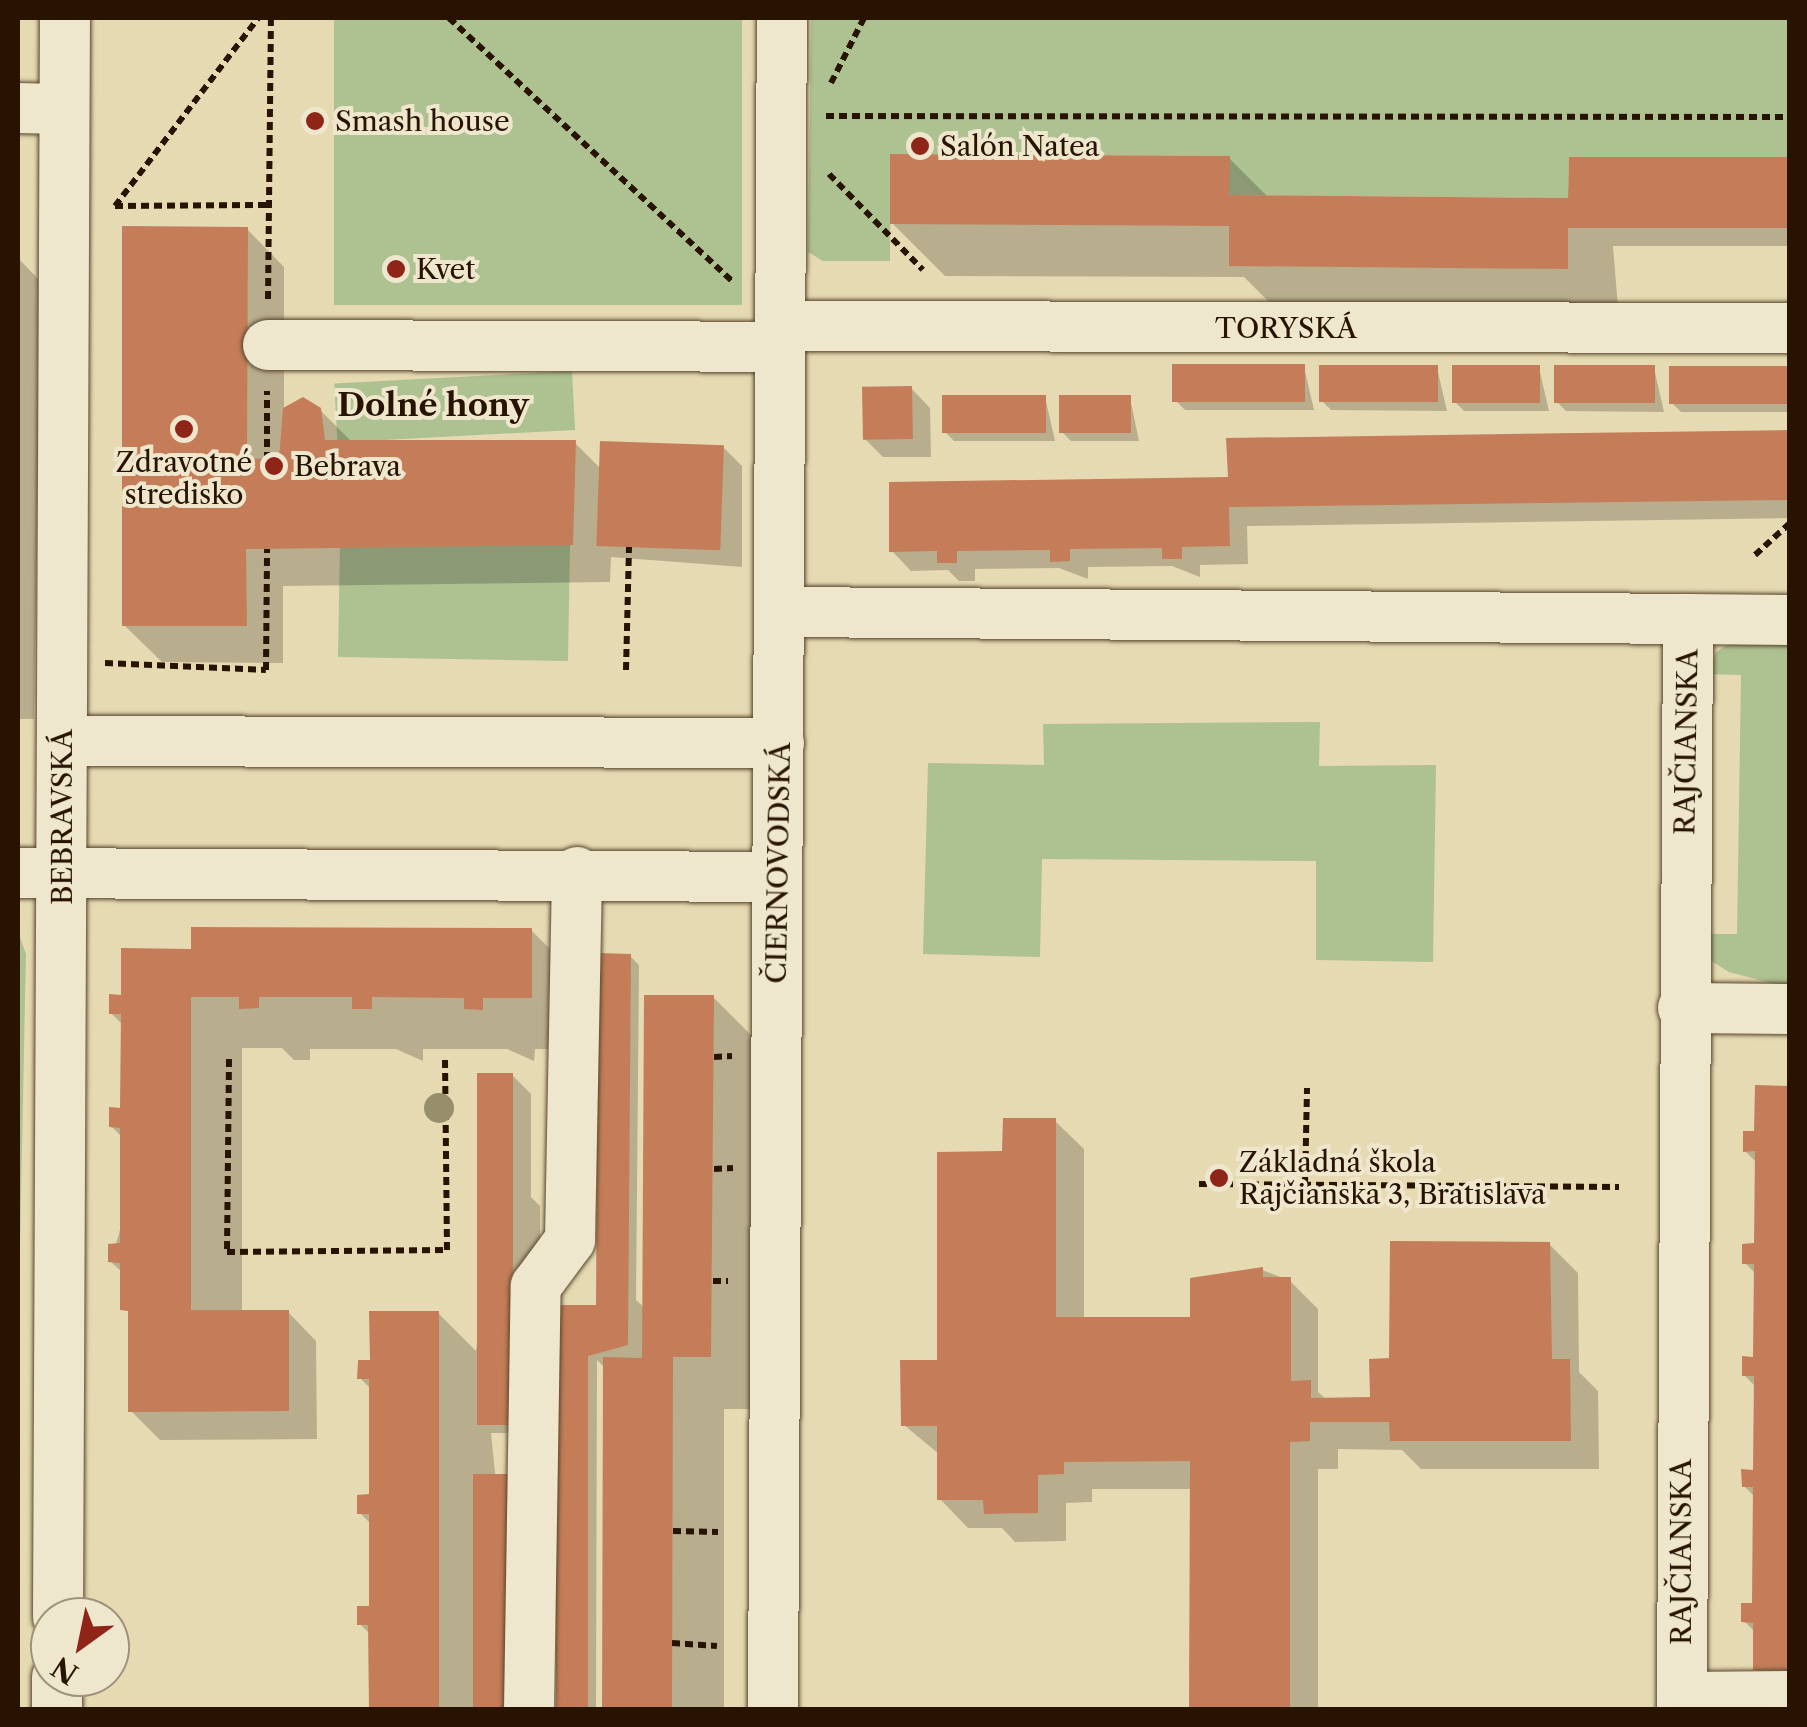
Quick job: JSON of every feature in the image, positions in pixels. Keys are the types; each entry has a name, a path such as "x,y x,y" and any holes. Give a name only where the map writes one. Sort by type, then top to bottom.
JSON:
{"street":[{"name":"BEBRAVSKÁ","path":"58,1597 40,873 62,741 40,109 65,18"},
{"name":"ČIERNOVODSKÁ","path":"773,1710 778,742 783,612 768,337 782,18"},
{"name":"TORYSKÁ","path":"268,345 1790,328"},
{"name":"RAJČIANSKA","path":"783,612 1688,619 1682,1703"},
{"path":"1688,619 1790,620"},
{"path":"62,741 778,742"},
{"path":"40,873 578,872 777,877"},
{"path":"529,1710 536,1286 570,1240 578,872"},
{"path":"1683,1008 1790,1009"},
{"path":"1682,1703 1790,1696"}],"path":[{"path":"115,206 258,18"},
{"path":"267,460 271,18"},
{"path":"449,18 739,287"},
{"path":"824,116 864,18"},
{"path":"806,116 1790,117"},
{"path":"819,163 923,270"},
{"path":"96,206 269,205"},
{"path":"1755,555 1790,523"},
{"path":"626,670 630,547"},
{"path":"91,662 266,670 267,548"},
{"path":"229,1059 227,1252 447,1250 445,1059"},
{"path":"1305,1185 1307,1088"},
{"path":"1199,1184 1619,1187"},
{"path":"672,1531 718,1532"},
{"path":"672,1643 717,1646"}],"green space":[{"path":"334,18 742,18 742,305 334,305"},
{"path":"811,18 1789,18 1789,157 1569,157 1568,198 1229,195 1229,156 891,154 890,261 823,261 808,252"},
{"path":"572,371 575,430 337,442 334,383"},
{"path":"340,540 570,544 568,661 338,657"},
{"path":"1789,633 1789,988 1729,972 1708,959 1704,934 1737,934 1741,675 1708,674 1716,652 1735,640"},
{"path":"1320,722 1319,766 1436,765 1433,962 1316,960 1316,861 1042,859 1040,957 923,954 928,763 1044,765 1043,724"},
{"path":"18,932 26,954 18,1341"}],"building":[{"path":"890,154 1230,156 1229,195 1568,198 1569,157 1790,157 1790,228 1568,228 1568,269 1229,266 1229,226 890,224"},
{"name":"Zdravotné stredisko","path":"122,226 248,227 247,459 279,458 283,408 303,397 321,408 325,440 576,440 573,545 246,549 247,626 122,626"},
{"path":"1172,364 1305,364 1305,402 1172,402"},
{"path":"1319,365 1438,365 1438,402 1319,402"},
{"path":"1452,365 1540,365 1540,403 1452,403"},
{"path":"1554,365 1655,365 1655,403 1554,403"},
{"path":"1669,366 1790,366 1790,404 1669,404"},
{"path":"912,386 913,439 863,440 862,387"},
{"path":"942,395 1046,395 1046,433 942,433"},
{"path":"1059,395 1131,395 1131,433 1059,433"},
{"path":"1790,430 1790,500 1229,507 1230,546 1182,547 1182,559 1162,559 1162,548 1070,549 1070,561 1050,562 1050,550 957,551 957,563 937,563 937,551 889,552 889,482 1228,477 1226,438"},
{"path":"600,441 724,445 720,550 596,546"},
{"path":"191,927 532,928 532,998 483,998 483,1010 464,1009 464,998 372,997 372,1009 352,1009 352,997 259,997 259,1008 239,1009 239,997 191,997 191,1310 289,1310 289,1411 128,1412 128,1311 120,1310 120,1263 108,1262 108,1244 120,1243 120,1128 109,1127 109,1107 120,1108 121,1014 109,1014 109,994 121,995 121,948 191,949"},
{"path":"598,953 631,954 628,1345 588,1356 588,1710 556,1710 556,1305 596,1305"},
{"path":"644,995 714,995 711,1357 673,1357 672,1710 602,1710 603,1357 642,1358"},
{"path":"477,1073 513,1073 513,1425 477,1425"},
{"path":"1755,1085 1790,1086 1790,1670 1753,1670 1753,1623 1741,1622 1741,1603 1752,1603 1753,1487 1742,1487 1741,1469 1753,1470 1754,1376 1742,1376 1742,1356 1753,1357 1754,1264 1742,1264 1742,1244 1754,1243 1755,1151 1743,1152 1743,1131 1754,1131"},
{"path":"1003,1118 1056,1118 1056,1317 1190,1317 1190,1278 1263,1267 1263,1277 1291,1277 1291,1381 1311,1380 1311,1398 1370,1397 1369,1359 1389,1358 1390,1241 1550,1242 1552,1359 1570,1359 1571,1441 1390,1441 1389,1422 1310,1422 1310,1441 1290,1442 1290,1710 1189,1710 1190,1461 1064,1462 1064,1474 1038,1475 1038,1513 984,1514 983,1500 937,1500 937,1426 901,1426 900,1360 937,1360 937,1152 1002,1151"},
{"path":"369,1311 439,1311 439,1710 369,1710 368,1625 357,1625 357,1606 369,1606 369,1514 357,1514 357,1495 369,1494 369,1379 357,1379 358,1360 370,1360"},
{"path":"473,1474 512,1474 512,1710 473,1710"}],"place":[{"name":"Smash house","path":"315,121"},
{"name":"Salón Natea","path":"920,146"},
{"name":"Kvet","path":"396,269"},
{"name":"Zdravotné stredisko","path":"184,429"},
{"name":"Bebrava","path":"274,466"},
{"name":"Základná škola Rajčianska 3, Bratislava","path":"1219,1178"}],"district":[{"name":"Dolné hony","path":"433,405"}]}
